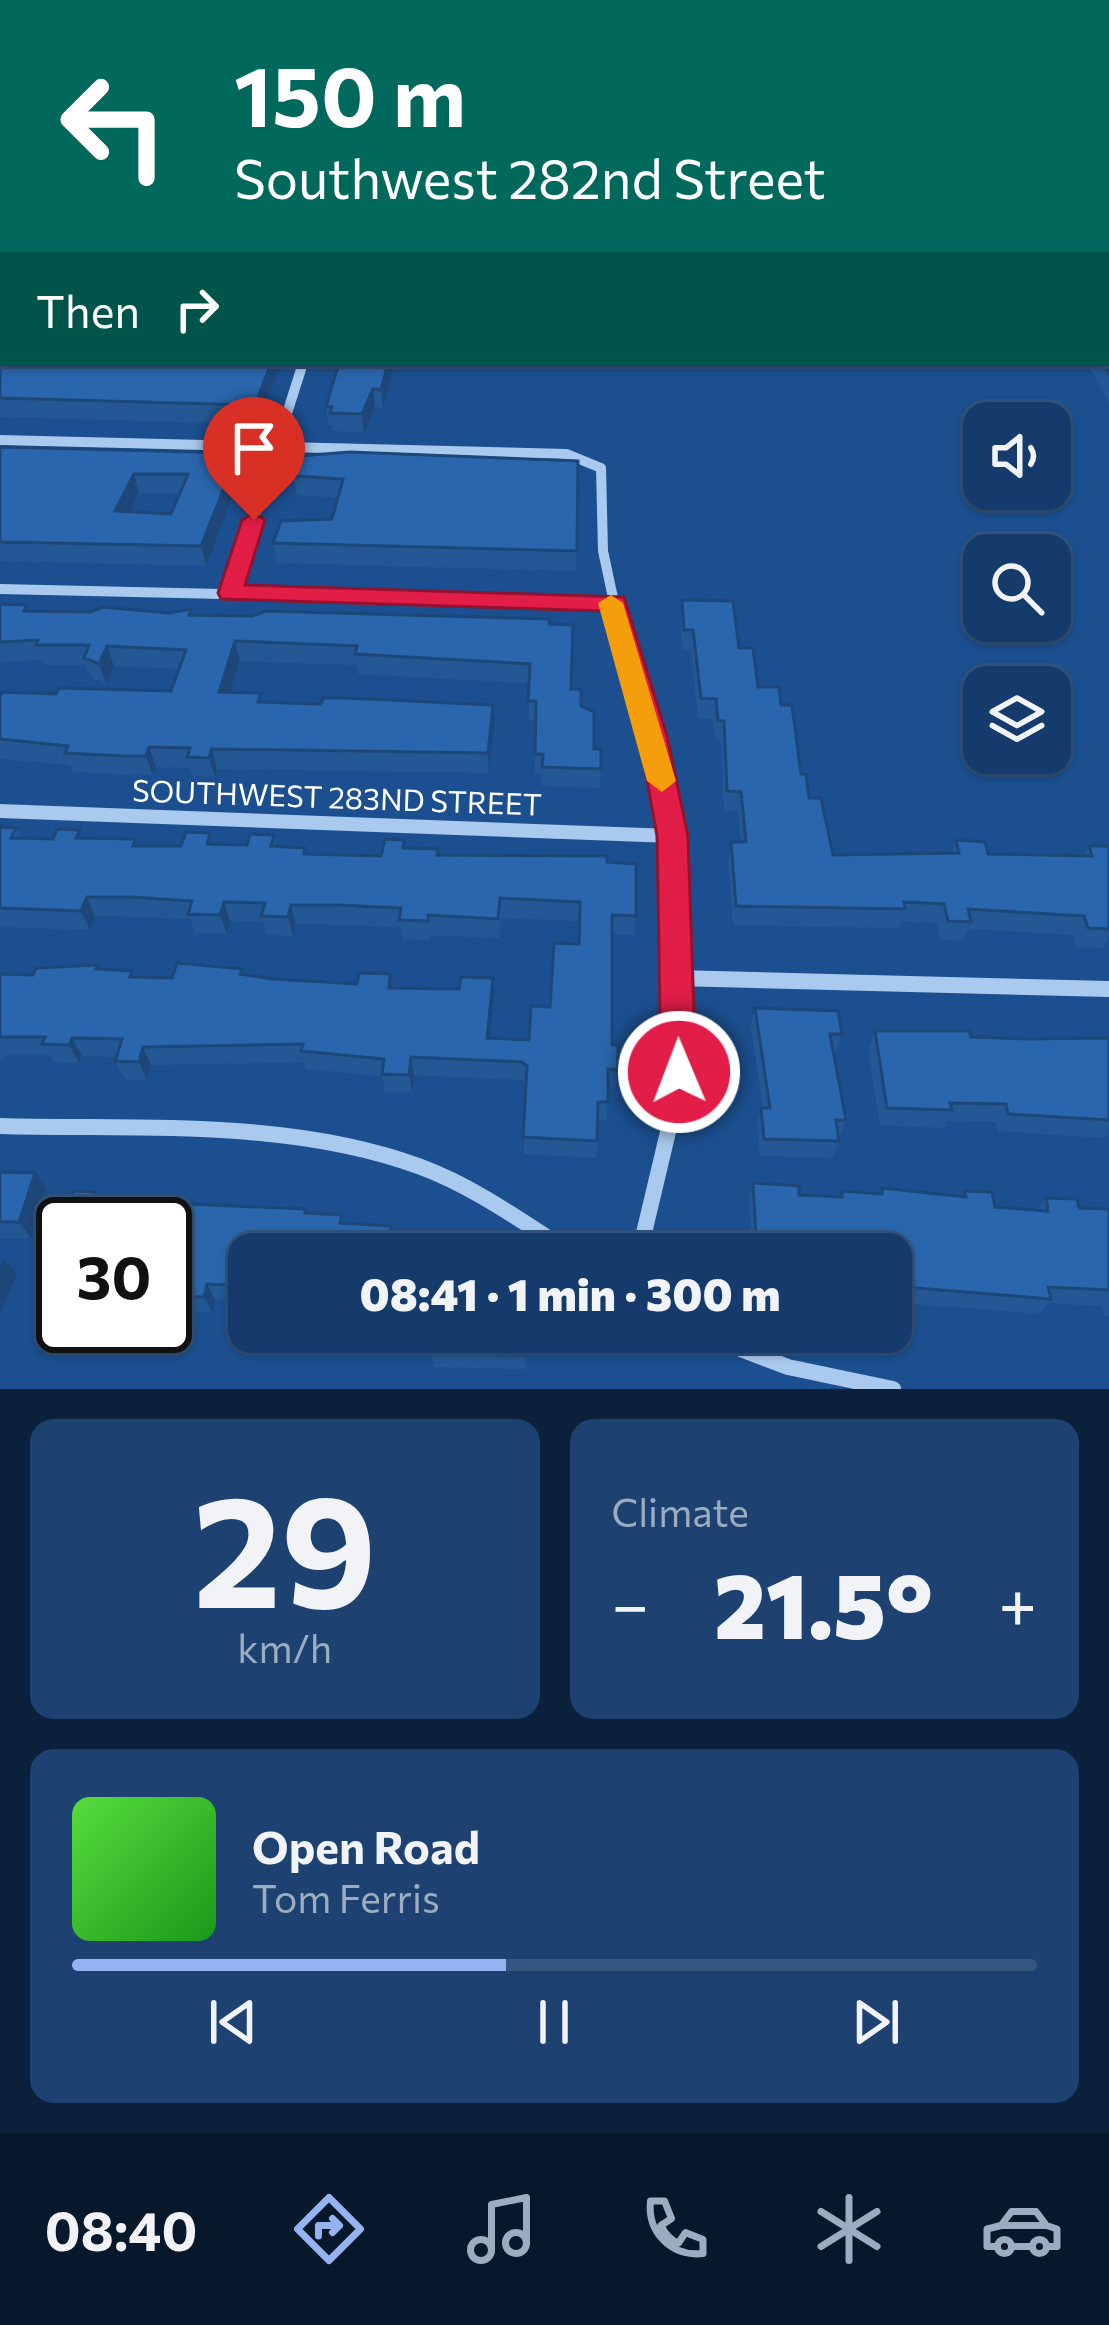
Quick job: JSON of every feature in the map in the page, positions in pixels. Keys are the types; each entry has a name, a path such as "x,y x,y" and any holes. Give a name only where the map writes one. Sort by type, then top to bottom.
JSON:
{"street":[{"path":"230,593 302,366"},
{"path":"0,440 567,454 601,468 603,552 653,736 672,836 679,1072 661,1193 646,1233"},
{"path":"0,589 615,603"},
{"name":"SOUTHWEST 283ND STREET","path":"0,811 672,836"},
{"path":"676,978 1109,989"},
{"path":"0,1126 276,1138 358,1149 422,1168 536,1233"},
{"path":"751,1353 788,1367 893,1389"}],"building":[{"path":"0,366 270,366 256,402 249,405 0,398"},
{"path":"338,366 387,366 381,390 373,389 362,414 330,413 332,407 326,406"},
{"path":"0,447 238,453 201,546 0,542","holes":["134,474 188,474 171,514 115,511"]},
{"path":"350,452 578,461 577,551 273,543 281,521 332,519 343,479 293,476 299,456"},
{"path":"682,600 733,601 739,648 753,648 758,687 779,687 781,705 792,705 801,774 806,774 809,798 821,798 833,855 959,853 956,840 985,842 988,854 1092,856 1089,846 1109,846 1109,929 1088,928 1084,916 968,909 971,922 948,921 944,904 904,902 905,909 736,906 731,842 746,842 741,792 727,791 724,721 718,721 716,699 701,698 693,630 684,630"},
{"path":"0,604 27,605 24,611 90,612 103,607 169,613 191,609 189,615 252,616 266,611 549,619 549,624 573,625 571,689 581,689 581,706 594,712 594,749 601,749 601,769 542,767 543,754 535,754 536,701 528,701 530,664 355,654 357,646 235,641 219,692 261,693 258,702 321,704 323,698 346,698 493,705 488,753 212,749 209,758 187,757 190,748 149,747 146,756 125,756 65,753 68,746 0,739 2,692 56,694 59,688 171,691 186,650 107,646 99,664 84,658 89,645 0,642"},
{"path":"0,827 16,828 11,838 53,839 57,829 80,830 76,838 135,839 133,846 181,846 186,832 210,833 207,844 247,845 250,834 274,835 271,846 305,848 304,854 381,856 385,839 404,840 403,848 438,849 437,855 607,856 607,862 636,864 636,916 612,915 612,1045 618,1045 618,1070 608,1069 608,1102 598,1102 597,1141 523,1137 527,1066 522,1062 411,1057 409,1075 382,1074 384,1059 301,1051 303,1044 143,1047 139,1062 115,1061 122,1039 72,1038 69,1045 42,1044 45,1037 0,1037 0,974 33,975 36,968 98,965 96,969 132,971 130,977 172,978 177,963 242,969 240,974 273,979 357,984 359,973 390,974 389,988 459,989 461,977 493,978 487,1038 529,1040 531,1006 550,1007 554,943 579,944 580,902 500,898 498,919 428,915 428,921 399,920 401,908 337,905 291,905 288,917 261,916 265,903 224,902 220,915 188,914 192,901 132,897 87,897 81,911 0,908"},
{"path":"755,1008 838,1011 842,1034 830,1034 846,1120 836,1120 839,1141 764,1139 761,1108 770,1108"},
{"path":"875,1031 1109,1038 1109,1120 1008,1114 1006,1104 950,1103 952,1110 887,1108"},
{"path":"0,1172 35,1173 19,1222 0,1222"},
{"path":"753,1183 799,1186 799,1195 842,1197 842,1191 882,1194 882,1188 966,1197 964,1191 992,1192 995,1207 1048,1211 1046,1198 1077,1199 1079,1208 1109,1209 1109,1290 1048,1287 1051,1299 912,1288 912,1233 756,1233"},
{"path":"74,1191 94,1192 93,1197 72,1197"},
{"path":"192,1204 306,1209 305,1213 342,1215 340,1223 391,1226 390,1233 228,1233 228,1285 207,1284 204,1297 192,1297"},
{"path":"431,1353 524,1353 524,1355"}],"slow traffic":[{"path":"611,603 615,603 662,781"}],"route":[{"path":"254,520 230,593 615,603 653,736 672,836 679,1072"}]}
